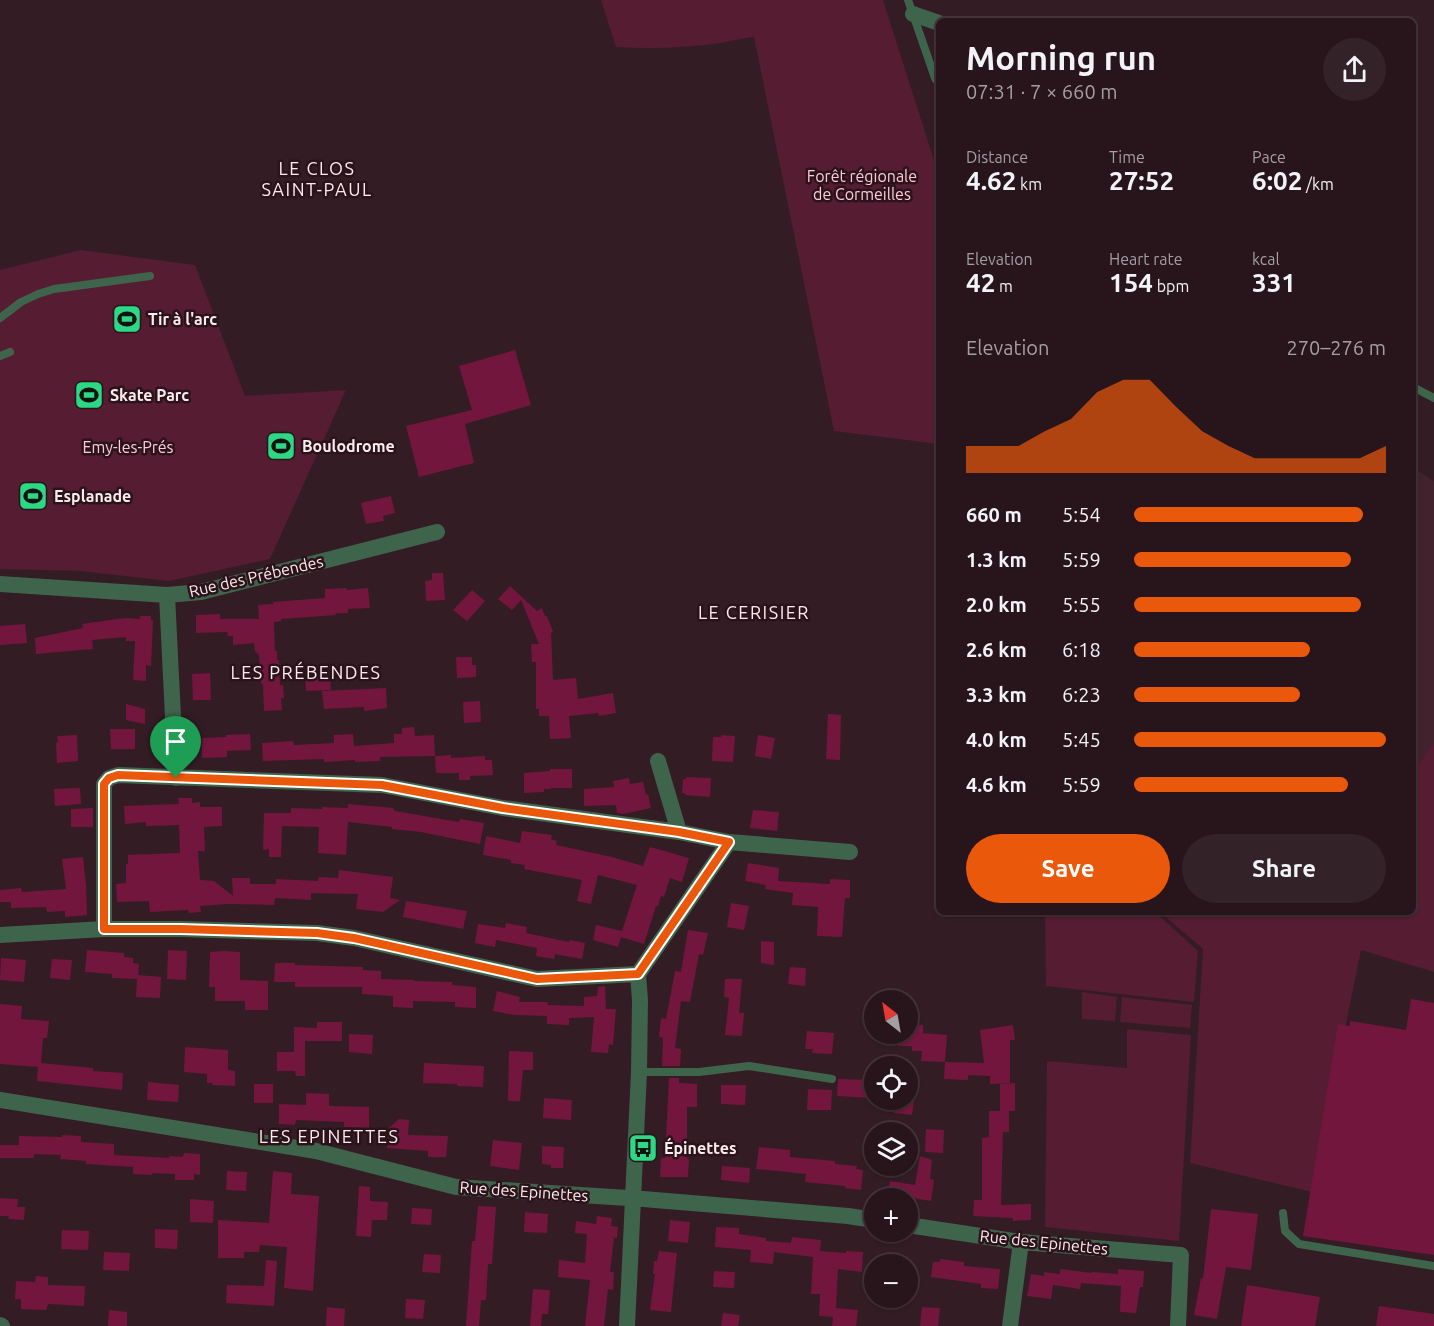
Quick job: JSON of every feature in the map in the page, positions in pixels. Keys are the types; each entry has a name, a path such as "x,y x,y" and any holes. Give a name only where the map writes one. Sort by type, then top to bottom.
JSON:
{"street":[{"path":"910,7 936,21"},
{"name":"Rue des Prébendes","path":"0,584 167,595 201,592 437,532"},
{"path":"167,595 176,778"},
{"path":"658,761 679,832"},
{"path":"104,929 104,784 109,778 118,775 382,785 503,808 679,832 729,842 850,852"},
{"path":"627,1326 639,1072 638,974 729,842"},
{"path":"0,935 104,929 317,933 354,938 537,979 638,974"},
{"name":"Rue des Epinettes","path":"0,1100 316,1151 456,1187 634,1198 864,1219"},
{"name":"Rue des Epinettes","path":"918,1227 1021,1242 1181,1255 1178,1326"},
{"path":"1010,1326 1021,1242"}],"lane":[{"path":"910,7 936,80"},
{"path":"0,318 21,302 54,289 150,276"},
{"path":"0,356 10,352"},
{"path":"1416,389 1434,398"},
{"path":"639,1072 699,1072 749,1066 832,1079"},
{"path":"1283,1213 1285,1231 1299,1244 1434,1266"}],"shaded area":[{"path":"1416,470 1434,481 1434,743 1416,767"}],"green space":[{"name":"Forêt régionale de Cormeilles","path":"601,0 883,0 936,167 936,444 834,431 754,37 682,47 616,47"},
{"name":"Emy-les-Prés","path":"81,250 195,265 245,396 346,390 270,559 169,581 80,571 0,569 0,270"},
{"path":"1434,743 1434,972 1361,950 1312,1192 1190,1163 1203,949 1163,915 1416,915 1416,767"},
{"path":"1045,915 1158,915 1198,951 1194,1002 1046,986"},
{"path":"1082,992 1117,997 1115,1021 1082,1019"},
{"path":"1122,997 1192,1005 1190,1028 1120,1022"},
{"path":"1127,1029 1191,1035 1179,1241 1045,1227 1047,1061 1127,1068"}],"building":[{"path":"515,350 531,405 465,424 474,463 419,477 406,426 472,410 459,366"},
{"path":"391,496 395,513 383,516 384,521 366,524 361,503"},
{"path":"432,573 443,573 445,600 426,601 425,581 432,580"},
{"path":"510,586 537,611 542,608 547,616 553,632 551,633 553,680 576,678 578,699 613,693 616,713 599,716 598,713 569,716 571,738 550,739 549,716 539,716 539,709 536,709 536,662 532,662 531,644 539,644 521,600 512,610 498,599"},
{"path":"346,588 347,590 368,588 370,608 348,609 348,613 281,619 281,621 274,622 275,651 277,651 277,660 279,660 280,685 283,685 282,710 264,711 259,655 255,651 254,643 233,645 233,636 228,636 227,632 196,633 196,615 220,614 220,619 259,619 258,605 325,598 325,589"},
{"path":"472,590 485,601 467,621 453,610"},
{"path":"140,616 151,616 153,620 151,666 146,665 146,681 133,680 135,641 126,641 126,637 92,640 93,649 36,654 35,638 83,628 82,624 125,618 140,619"},
{"path":"25,624 27,643 0,645 0,626"},
{"path":"456,657 472,657 472,665 476,665 476,677 457,678"},
{"path":"329,668 331,690 306,691 305,669"},
{"path":"210,673 211,700 193,700 192,674"},
{"path":"386,688 387,708 364,711 364,707 324,709 322,691"},
{"path":"480,701 481,722 464,723 463,702"},
{"path":"126,704 145,709 145,724 126,720"},
{"path":"828,714 841,715 840,760 826,759"},
{"path":"414,727 415,736 434,735 435,756 380,757 380,761 355,762 355,760 324,762 324,759 263,761 262,743 293,741 294,745 334,743 334,735 353,734 354,746 394,743 394,734 402,734 402,728"},
{"path":"110,729 135,729 135,749 111,749"},
{"path":"250,734 251,750 227,751 227,757 202,758 202,738"},
{"path":"77,735 78,761 57,763 57,736"},
{"path":"721,735 735,736 733,762 712,761 713,737 721,737"},
{"path":"758,735 775,738 771,759 755,756"},
{"path":"451,755 451,758 485,756 485,760 492,760 493,775 470,776 470,780 459,780 459,773 436,773 435,756"},
{"path":"550,769 572,769 572,788 551,788 544,789 544,792 524,793 524,773 550,771"},
{"path":"686,777 711,778 710,797 682,793 683,779"},
{"path":"629,778 630,784 643,782 651,808 623,814 617,813 616,805 584,806 584,789 614,787 613,781"},
{"path":"80,788 81,804 55,806 54,789"},
{"path":"178,798 192,798 192,803 200,802 200,807 222,807 222,826 204,827 205,851 198,851 200,880 214,881 233,896 232,878 250,878 250,884 276,884 276,879 318,881 319,877 338,878 339,870 393,877 390,898 400,900 383,912 356,909 358,894 311,893 311,900 275,898 274,905 200,906 201,912 189,913 188,910 150,912 149,901 117,902 116,884 126,883 128,855 180,853 179,825 146,826 146,822 125,824 124,806 179,804"},
{"path":"348,804 393,808 395,811 459,822 460,819 484,823 480,844 421,832 392,829 392,827 348,822 346,855 318,853 319,827 282,826 281,857 269,857 269,849 263,850 264,813 291,813 291,808 348,808"},
{"path":"93,808 93,827 71,827 71,809"},
{"path":"753,810 779,812 777,831 750,828"},
{"path":"522,831 552,835 551,839 557,841 556,845 643,866 650,847 689,858 682,882 670,878 664,897 661,896 656,906 644,944 621,937 618,947 593,940 596,925 622,931 637,885 598,875 591,904 577,901 582,880 524,869 525,865 511,863 511,860 483,855 486,836 520,843"},
{"path":"83,857 87,915 65,917 65,911 47,912 46,907 11,908 11,902 0,902 0,890 21,888 22,892 66,889 62,859"},
{"path":"748,863 779,868 778,881 830,884 830,879 850,880 850,898 845,898 842,937 817,936 818,907 792,905 793,893 765,889 766,885 745,881"},
{"path":"406,901 467,911 463,929 403,917"},
{"path":"731,903 749,906 744,930 727,927"},
{"path":"506,923 527,927 526,933 585,943 582,959 555,954 554,959 536,956 537,948 496,940 495,947 475,943 478,924 505,928"},
{"path":"688,930 708,933 703,955 699,954 690,1002 681,1001 675,1048 681,1049 680,1066 662,1066 663,1038 659,1037 661,1018 666,1019 675,971 681,972"},
{"path":"761,941 774,942 774,965 761,963"},
{"path":"87,950 124,953 124,957 133,958 133,963 139,964 138,975 161,977 160,998 136,997 137,979 112,978 112,974 85,972"},
{"path":"168,950 187,951 186,980 167,979"},
{"path":"210,952 240,952 240,980 268,981 268,1010 245,1010 245,1001 215,1001 215,987 209,987"},
{"path":"1,958 26,960 24,982 0,980"},
{"path":"52,959 72,960 70,980 50,978"},
{"path":"275,963 363,967 363,970 381,971 381,979 452,982 452,985 476,987 476,1008 455,1007 455,1002 413,1001 413,1008 393,1007 393,996 362,994 362,987 295,987 295,982 274,982"},
{"path":"790,967 806,968 805,986 788,984"},
{"path":"725,979 742,979 739,1013 744,1013 742,1036 725,1035 729,998 724,997"},
{"path":"605,986 606,1009 616,1009 613,1045 609,1044 608,1053 591,1052 594,1017 569,1018 569,1025 547,1024 547,1016 514,1015 493,1011 497,991 520,997 519,1002 584,1006 584,997 597,996 598,987"},
{"path":"1411,999 1434,1003 1434,1255 1303,1236 1338,1024 1350,1026 1350,1021 1406,1030"},
{"path":"0,1004 22,1006 21,1019 49,1021 47,1038 43,1038 41,1063 123,1073 122,1090 37,1081 38,1067 0,1064"},
{"path":"317,1022 342,1022 342,1041 305,1041 305,1076 296,1076 295,1071 277,1071 277,1052 294,1052 294,1027 317,1028"},
{"path":"918,1025 923,1025 923,1033 947,1035 945,1062 921,1061 922,1051 912,1051 912,1046 898,1046 898,1044 918,1044"},
{"path":"1013,1025 1015,1040 1010,1040 1010,1083 990,1084 990,1076 968,1075 968,1080 944,1079 945,1062 984,1063 980,1030"},
{"path":"807,1031 834,1033 832,1054 812,1053 813,1049 805,1049"},
{"path":"349,1034 373,1035 372,1054 349,1052"},
{"path":"185,1047 228,1050 228,1070 235,1071 235,1086 212,1085 213,1083 207,1083 207,1074 184,1072"},
{"path":"509,1051 533,1052 533,1070 523,1070 520,1101 508,1101"},
{"path":"424,1063 484,1066 483,1087 423,1083"},
{"path":"669,1078 679,1078 679,1083 697,1084 697,1107 687,1107 688,1177 660,1177 661,1158 665,1158"},
{"path":"838,1079 864,1080 864,1097 837,1096"},
{"path":"148,1082 179,1085 178,1102 147,1100"},
{"path":"1015,1083 1015,1111 1009,1111 1009,1132 1003,1132 1001,1205 1031,1204 1031,1220 1013,1221 1013,1218 973,1216 974,1200 982,1200 982,1138 989,1137 989,1111 1000,1111 1000,1084"},
{"path":"254,1084 273,1084 273,1103 254,1103"},
{"path":"721,1085 746,1085 745,1105 721,1104"},
{"path":"808,1089 832,1090 831,1110 807,1110"},
{"path":"306,1093 329,1094 329,1106 369,1107 369,1128 344,1127 344,1122 296,1120 295,1125 279,1124 279,1104 306,1105"},
{"path":"544,1098 572,1100 571,1120 543,1118"},
{"path":"894,1110 913,1110 912,1115 894,1113"},
{"path":"399,1119 409,1120 408,1135 448,1136 446,1157 428,1157 428,1151 387,1148 389,1128"},
{"path":"926,1129 944,1130 943,1153 925,1152"},
{"path":"62,1135 81,1136 81,1142 114,1144 114,1155 169,1158 169,1156 183,1157 184,1153 200,1154 200,1175 194,1174 194,1180 175,1180 175,1174 133,1174 133,1167 86,1164 86,1161 60,1159 61,1155 34,1154 34,1158 0,1158 0,1145 19,1145 19,1136 62,1137"},
{"path":"493,1140 522,1143 519,1170 490,1166"},
{"path":"542,1146 564,1147 563,1168 551,1168 551,1165 542,1164"},
{"path":"759,1147 790,1150 790,1157 835,1161 835,1164 857,1166 856,1169 863,1170 861,1190 805,1182 806,1174 756,1169"},
{"path":"920,1156 932,1160 930,1179 934,1180 931,1201 918,1199 918,1188 889,1188 890,1181 915,1185"},
{"path":"722,1166 750,1168 749,1183 721,1180"},
{"path":"227,1171 247,1172 246,1191 226,1190"},
{"path":"273,1171 292,1173 291,1194 319,1196 313,1291 284,1288 287,1247 260,1245 259,1252 244,1252 244,1258 218,1258 218,1220 269,1223"},
{"path":"359,1186 370,1187 370,1201 388,1202 387,1220 372,1220 371,1237 356,1236"},
{"path":"0,1198 18,1199 17,1207 25,1207 24,1220 0,1216"},
{"path":"190,1199 214,1201 213,1223 190,1222"},
{"path":"478,1206 496,1207 492,1264 488,1264 486,1300 481,1300 479,1326 466,1326 472,1241 475,1241"},
{"path":"412,1208 432,1209 431,1225 411,1224"},
{"path":"1211,1209 1258,1214 1251,1270 1226,1267 1217,1319 1194,1315 1201,1278 1203,1279"},
{"path":"525,1212 548,1214 547,1233 524,1232"},
{"path":"597,1216 612,1218 611,1226 618,1227 617,1238 610,1237 614,1238 610,1272 614,1272 613,1290 608,1289 604,1326 585,1326 590,1280 558,1277 559,1260 585,1263 587,1234 575,1233 576,1221 596,1224"},
{"path":"670,1220 690,1222 688,1243 668,1241"},
{"path":"716,1227 739,1228 739,1234 766,1238 766,1241 791,1243 792,1237 821,1240 820,1251 863,1252 862,1272 838,1269 836,1308 858,1310 856,1326 832,1326 833,1317 819,1316 820,1294 811,1294 813,1257 774,1252 773,1264 750,1262 751,1250 715,1247"},
{"path":"155,1229 178,1230 177,1249 155,1248"},
{"path":"62,1230 89,1231 88,1250 61,1249"},
{"path":"659,1251 677,1253 671,1312 650,1310 655,1274 653,1274 654,1261 657,1261"},
{"path":"104,1252 130,1253 129,1271 103,1270"},
{"path":"424,1254 441,1255 440,1273 422,1272"},
{"path":"940,1259 964,1262 964,1266 1000,1269 998,1289 981,1288 981,1284 931,1277 933,1262 940,1262"},
{"path":"266,1260 277,1261 274,1306 226,1303 227,1285 264,1286"},
{"path":"1060,1269 1118,1274 1118,1269 1144,1271 1143,1287 1140,1287 1136,1313 1120,1312 1121,1286 1081,1283 1080,1289 1053,1285 1051,1299 1027,1296 1031,1274 1044,1276 1044,1272 1060,1274"},
{"path":"714,1271 735,1272 734,1288 713,1287"},
{"path":"36,1276 48,1277 48,1285 85,1286 84,1306 48,1304 46,1310 21,1309 21,1299 15,1299 16,1281 35,1282"},
{"path":"1247,1285 1320,1297 1315,1326 1241,1326"},
{"path":"533,1289 550,1290 548,1314 542,1314 541,1326 530,1326"},
{"path":"406,1299 425,1300 423,1319 405,1318"},
{"path":"1379,1306 1434,1314 1434,1326 1376,1326"},
{"path":"327,1307 345,1309 344,1326 326,1326"},
{"path":"922,1307 940,1308 938,1326 920,1326"},
{"path":"109,1310 127,1312 127,1326 108,1326"},
{"path":"723,1313 740,1315 738,1326 721,1326"}],"place":[{"name":"Tir à l'arc","path":"127,319"},
{"name":"Skate Parc","path":"89,395"},
{"name":"Boulodrome","path":"281,446"},
{"name":"Esplanade","path":"33,496"},
{"name":"Épinettes","path":"643,1148"}],"district":[{"name":"LE CLOS SAINT-PAUL","path":"317,178"},
{"name":"LE CERISIER","path":"754,612"},
{"name":"LES PRÉBENDES","path":"306,672"},
{"name":"LES EPINETTES","path":"329,1136"}],"route":[{"path":"118,775 176,778 382,785 503,808 679,832 729,842 638,974 537,979 354,938 317,933 104,929 104,784 109,778 118,775"}]}
